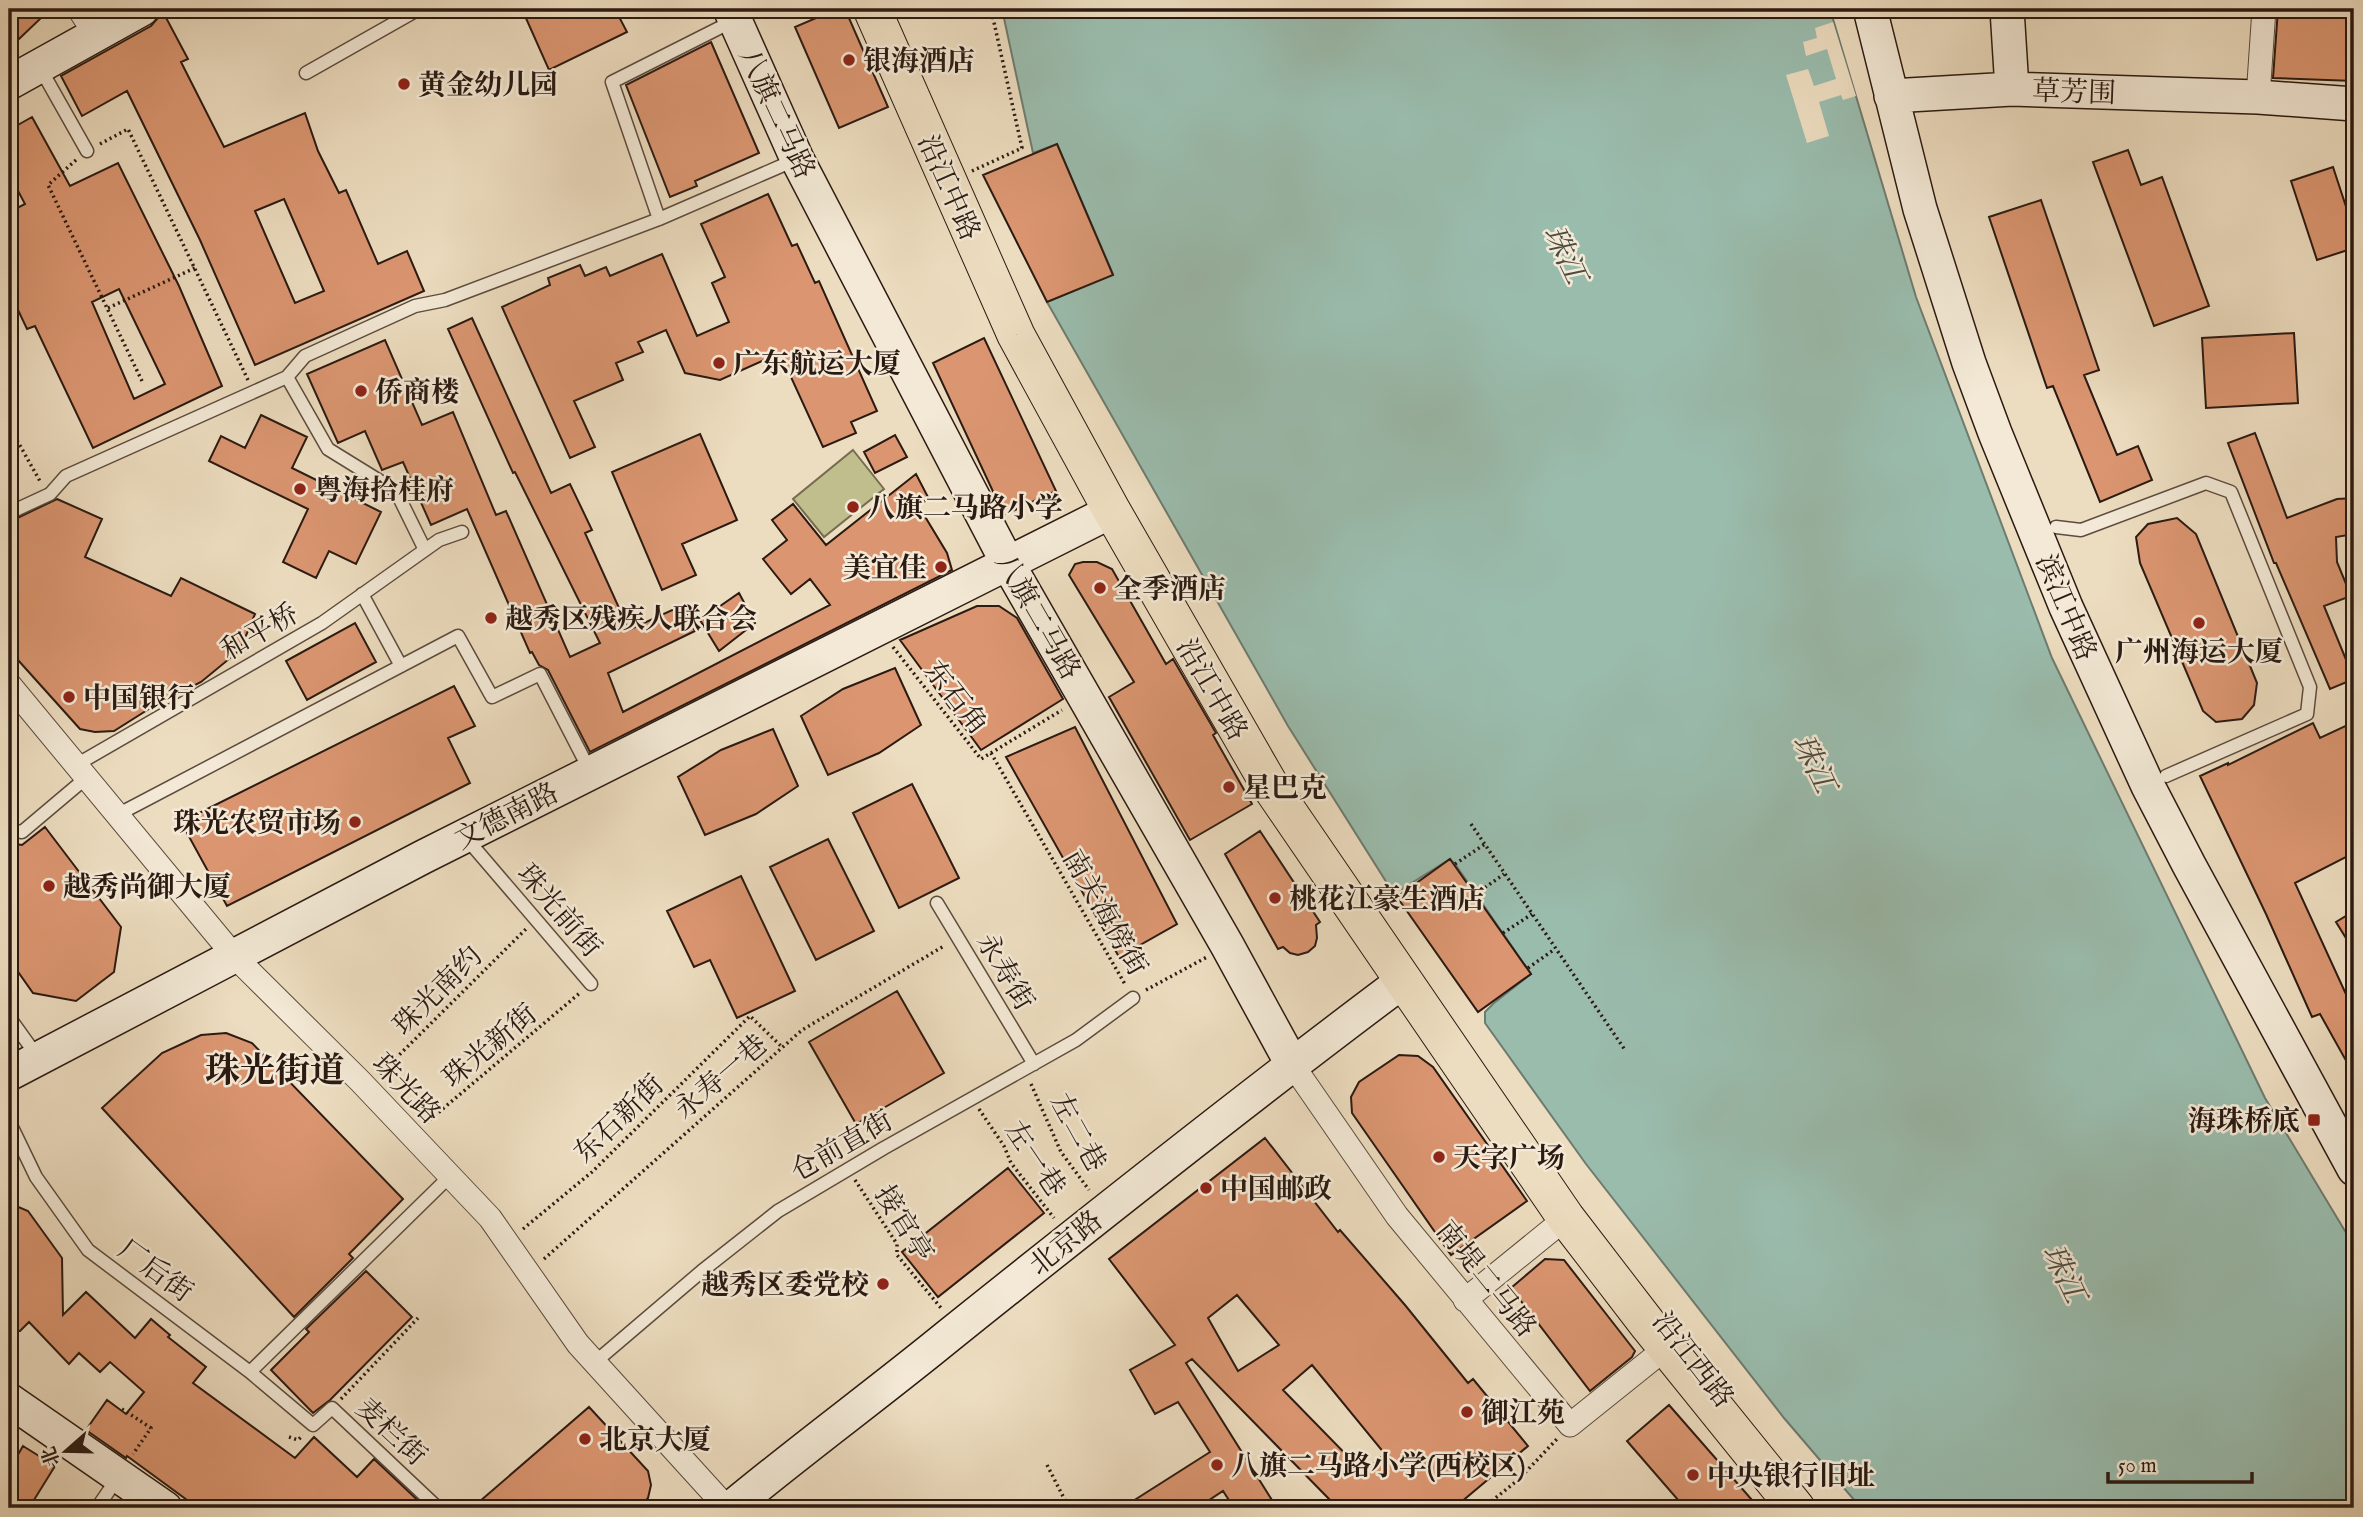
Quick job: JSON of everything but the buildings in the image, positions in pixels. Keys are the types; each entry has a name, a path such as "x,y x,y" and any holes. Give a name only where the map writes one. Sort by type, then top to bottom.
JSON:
{"main road":[{"path":"9,83 39,66 87,21 142,9"},
{"name":"沿江中路","path":"872,9 1016,335 1105,499 1269,784 1403,981 1572,1213"},
{"name":"滨江中路","path":"1870,9 1937,187 1981,327 2029,460 2113,659 2166,776 2215,872 2354,1125"},
{"name":"滨江中路","path":"1891,9 1901,95 1920,209 1969,363 1995,433 2066,607 2111,707 2189,865 2354,1169"},
{"path":"2007,9 2012,89"},
{"name":"八旗二马路","path":"733,14 797,159 1008,564 1292,1064"},
{"name":"草芳围","path":"1901,95 2012,89 2258,97 2354,104"},
{"name":"文德南路","path":"9,1074 464,836 1008,564 1105,499"},
{"name":"北京路","path":"743,1504 786,1462 1292,1064 1403,981"},
{"name":"沿江西路","path":"1572,1213 1666,1348 1796,1508"},
{"name":"沿江西路","path":"1572,1213 1813,1508"},
{"path":"9,1400 108,1491 165,1508"},
{"path":"9,1421 108,1491 138,1508"}],"street":[{"path":"2258,97 2264,9"},
{"name":"珠光路","path":"9,684 235,957 366,1088 490,1218 563,1325 594,1363 743,1504"},
{"name":"南堤二马路","path":"1292,1064 1397,1216 1570,1425"},
{"path":"1465,1300 1572,1213"},
{"path":"1570,1425 1666,1348"}],"lane":[{"path":"306,73 419,9"},
{"path":"659,219 612,82 733,14"},
{"path":"39,66 87,151"},
{"path":"9,513 50,494 66,476 288,377 305,355 415,306 445,300 659,219 797,159"},
{"path":"288,377 328,449 396,491 425,550"},
{"path":"2056,527 2081,530 2206,484 2231,492 2310,687 2307,714 2166,776"},
{"name":"和平桥","path":"9,830 22,832 81,771 322,623 439,540 462,531"},
{"path":"362,594 401,666"},
{"path":"117,815 458,636 492,697 540,674 590,772"},
{"name":"珠光前街","path":"464,836 591,984"},
{"name":"永寿街","path":"937,903 1029,1066"},
{"name":"仓前直街","path":"594,1363 702,1271 778,1211 1076,1040 1133,998"},
{"path":"9,1017 38,1058"},
{"name":"厂后街","path":"9,1121 36,1177 88,1250 250,1372 313,1425"},
{"path":"250,1372 450,1176"},
{"name":"麦栏街","path":"313,1425 332,1408 438,1508"}],"path":[{"path":"948,182 1022,148 991,9"},
{"path":"142,381 48,184 87,151 128,129 254,392"},
{"path":"107,308 195,268"},
{"path":"9,365 15,362"},
{"path":"9,426 41,483 66,476"},
{"name":"东石角","path":"879,629 981,759 1085,697"},
{"name":"南关海傍街","path":"991,753 1133,998 1227,946"},
{"path":"1471,824 1625,1050"},
{"path":"1455,864 1485,844"},
{"path":"1476,894 1504,874"},
{"path":"1503,933 1532,914"},
{"name":"珠光南约","path":"366,1088 536,919"},
{"name":"永寿一巷","path":"529,1273 592,1214 802,1030 958,938"},
{"path":"1528,968 1556,948"},
{"name":"珠光新街","path":"411,1135 591,984"},
{"name":"东石新街","path":"508,1242 592,1172 750,1016 782,1047"},
{"name":"左二巷","path":"1029,1066 1061,1152 1104,1211"},
{"name":"左一巷","path":"973,1098 1004,1146 1011,1163 1070,1238"},
{"name":"接官亭","path":"848,1170 897,1244 897,1255 958,1328"},
{"path":"332,1408 418,1318"},
{"path":"108,1491 151,1428 122,1409"},
{"path":"1483,1508 1518,1480 1570,1425"},
{"path":"1047,1465 1069,1508"}],"shaded area":[{"path":"853,450 884,489 824,537 793,499"}],"water":[{"name":"珠江","path":"1002,9 1830,9 1916,297 2052,658 2265,1098 2354,1246 2354,1508 1861,1508 1784,1418 1586,1164 1485,1023 1485,1012 1531,974 1455,864 1450,859 1402,889 1394,890 1288,726 1047,302 1113,274 1057,144 1033,153"}],"pier":[{"path":"1833,22 1856,96 1843,100 1841,95 1819,102 1829,136 1807,143 1786,75 1808,69 1814,86 1836,79 1827,49 1806,56 1803,42 1817,38 1815,28"}],"place":[{"name":"银海酒店","path":"849,60"},
{"name":"黄金幼儿园","path":"404,84"},
{"name":"广东航运大厦","path":"719,363"},
{"name":"侨商楼","path":"361,391"},
{"name":"粤海拾桂府","path":"300,489"},
{"name":"八旗二马路小学","path":"853,507"},
{"name":"美宜佳","path":"941,567"},
{"name":"全季酒店","path":"1100,588"},
{"name":"越秀区残疾人联合会","path":"491,618"},
{"name":"广州海运大厦","path":"2199,623"},
{"name":"中国银行","path":"69,697"},
{"name":"星巴克","path":"1229,787"},
{"name":"珠光农贸市场","path":"355,822"},
{"name":"越秀尚御大厦","path":"49,886"},
{"name":"桃花江豪生酒店","path":"1275,898"},
{"name":"海珠桥底","path":"2314,1120"},
{"name":"天字广场","path":"1439,1157"},
{"name":"中国邮政","path":"1206,1188"},
{"name":"越秀区委党校","path":"883,1284"},
{"name":"御江苑","path":"1467,1412"},
{"name":"北京大厦","path":"585,1439"},
{"name":"八旗二马路小学(西校区)","path":"1217,1465"},
{"name":"中央银行旧址","path":"1693,1475"}],"district":[{"name":"珠光街道","path":"275,1070"}]}
